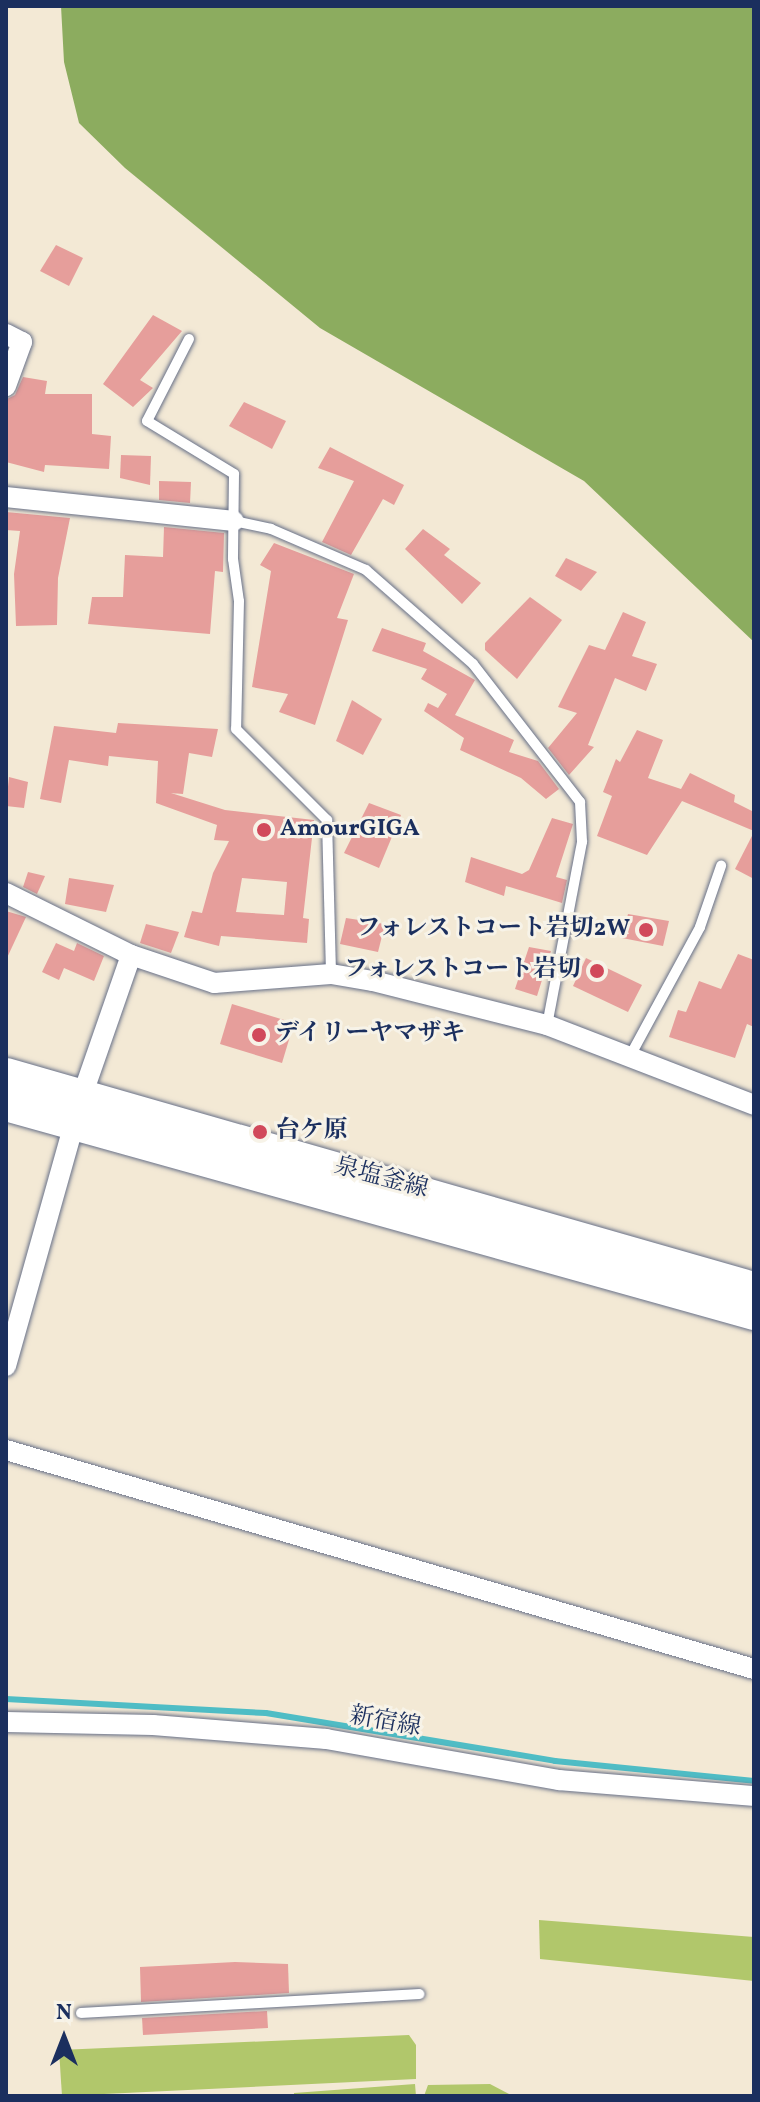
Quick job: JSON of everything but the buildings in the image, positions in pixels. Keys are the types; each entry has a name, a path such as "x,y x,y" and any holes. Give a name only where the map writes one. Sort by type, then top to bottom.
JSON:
{"main road":[{"name":"泉塩釜線","path":"6,1074 78,1111 754,1314"},
{"name":"泉塩釜線","path":"6,1105 78,1111 754,1288"}],"street":[{"path":"6,334 22,342 6,386"},
{"path":"6,497 234,521"},
{"path":"6,893 131,955 214,983 331,974 547,1025 754,1105"},
{"path":"6,1366 78,1111 131,955"},
{"path":"6,1450 754,1669"},
{"name":"新宿線","path":"6,1722 153,1725 326,1739 559,1780 754,1796"}],"lane":[{"path":"189,339 147,421 234,474 239,601 236,729 327,820 331,974"},
{"path":"234,521 271,529 366,570 473,664 580,802 582,842 547,1025"},
{"path":"629,1058 700,927 721,866"},
{"path":"81,2013 419,1994"}],"green space":[{"path":"61,6 754,6 754,642 584,481 320,328 125,168 79,123 64,62"},
{"path":"539,1920 754,1937 754,1981 540,1959"},
{"path":"409,2035 416,2045 416,2079 62,2096 59,2050"},
{"path":"415,2084 416,2096 294,2096 294,2093"},
{"path":"490,2084 513,2096 424,2096 428,2085"}],"waterway":[{"path":"6,1699 266,1713 555,1761 754,1781"}],"place":[{"name":"AmourGIGA","path":"264,830"},
{"name":"フォレストコート岩切2W","path":"646,930"},
{"name":"フォレストコート岩切","path":"597,971"},
{"name":"デイリーヤマザキ","path":"259,1035"},
{"name":"台ケ原","path":"260,1132"}]}
